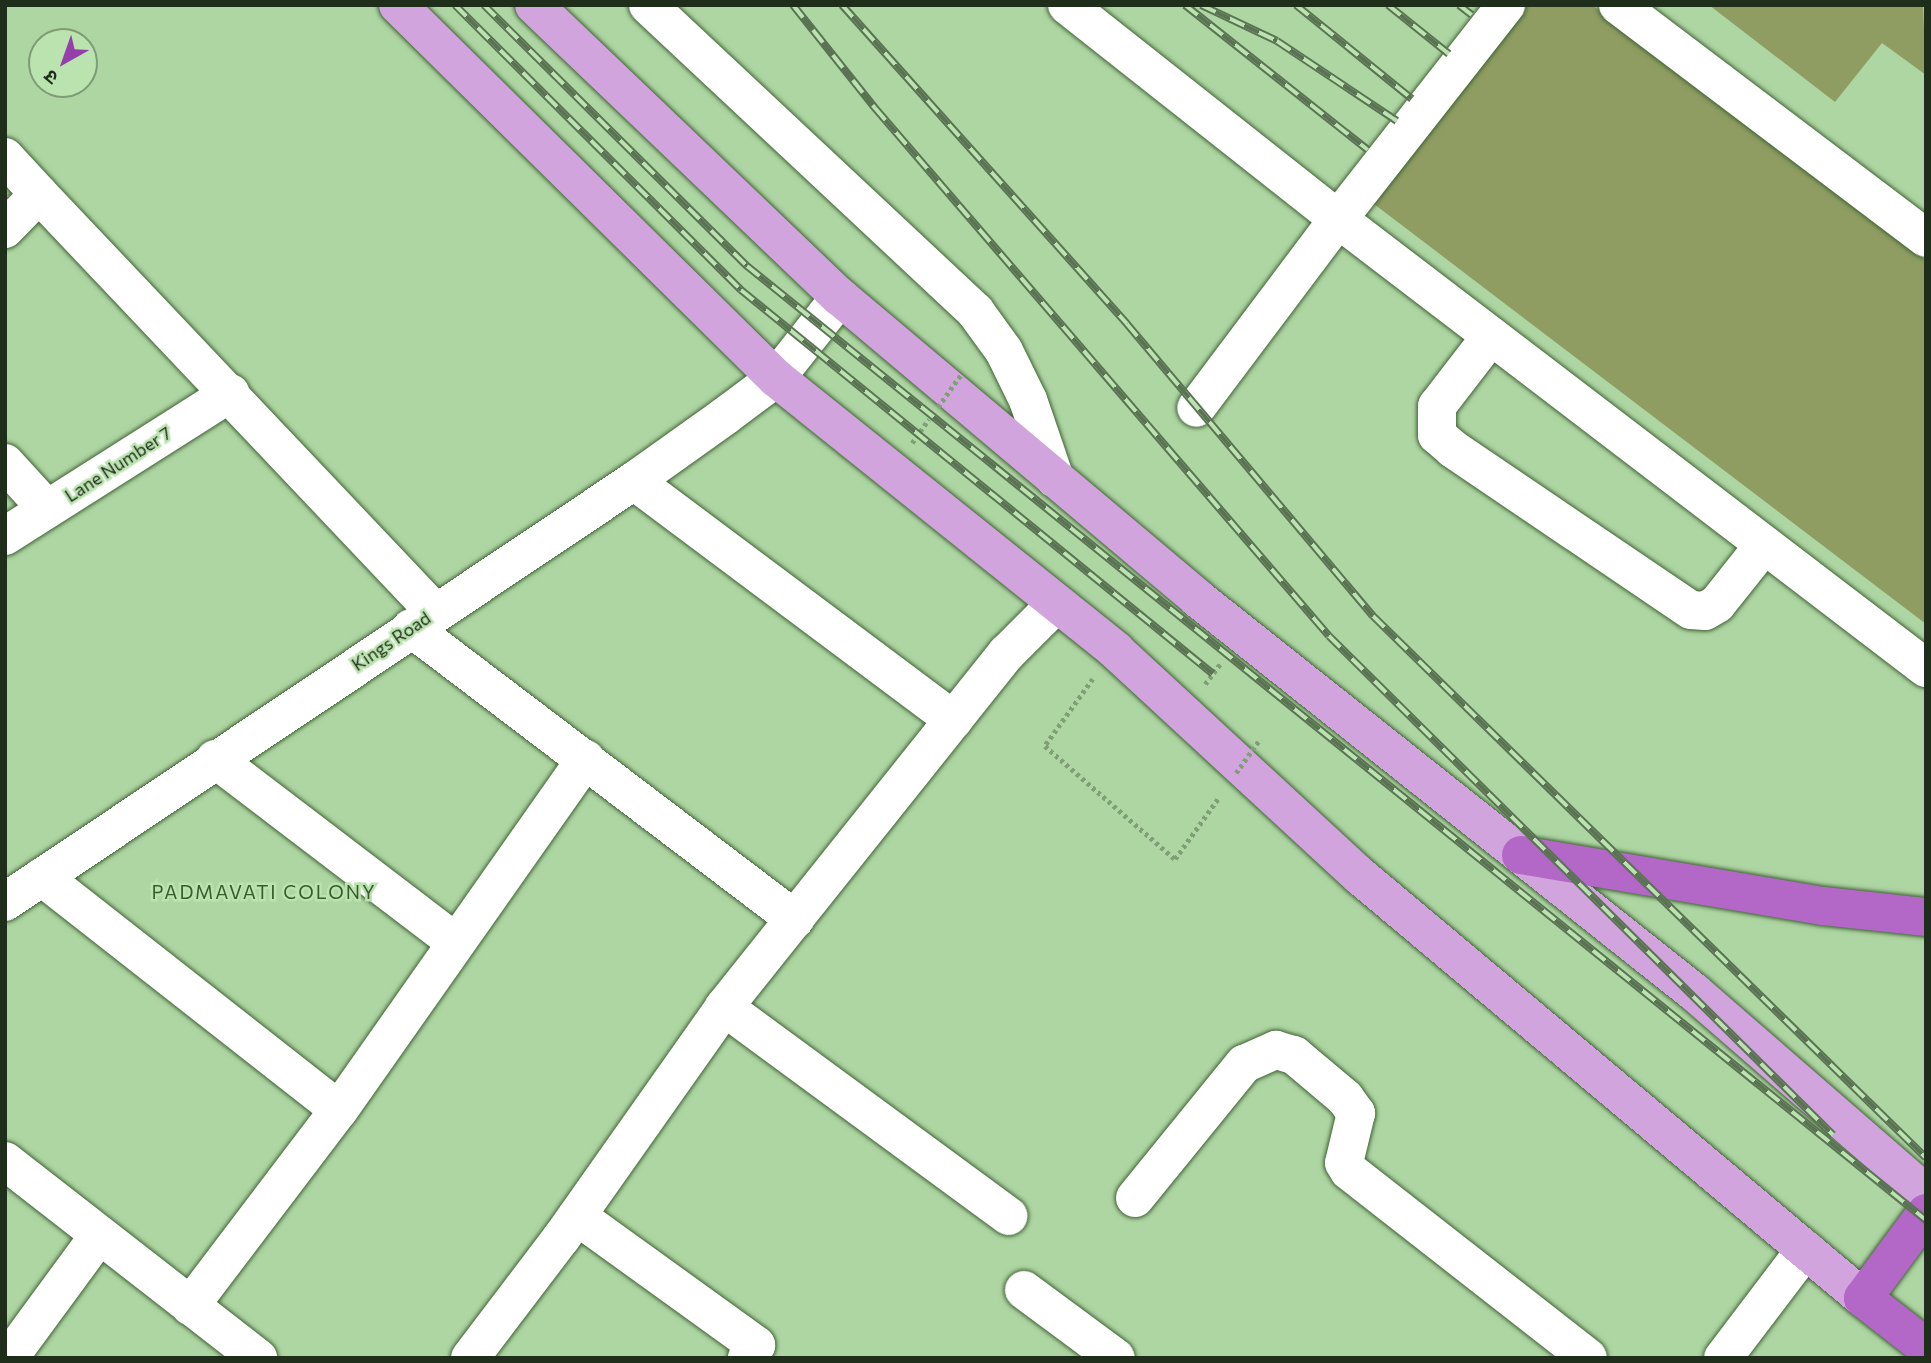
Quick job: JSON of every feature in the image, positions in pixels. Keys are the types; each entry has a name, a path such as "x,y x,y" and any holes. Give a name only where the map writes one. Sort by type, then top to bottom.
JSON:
{"highway":[{"path":"1521,855 1823,906 1926,917"},
{"path":"1926,1213 1863,1298 1926,1347"}],"main road":[{"path":"398,5 776,378 1115,650 1360,876 1863,1298"},
{"path":"534,5 839,296 1197,598 1694,992 1926,1194"}],"street":[{"path":"648,5 975,311 1004,351 1028,400 1055,479"},
{"path":"1067,5 1338,219 1926,668"},
{"path":"1196,408 1338,219 1506,5"},
{"path":"1637,11 1926,238"},
{"path":"5,158 230,393 423,620 586,759 795,919"},
{"path":"5,229 39,194"},
{"name":"Kings Road","path":"5,902 634,481 776,378 839,296"},
{"path":"1491,336 1437,406 1437,435 1453,449 1691,610 1705,611 1717,604 1764,545"},
{"name":"Lane Number 7","path":"5,536 230,393"},
{"path":"5,463 47,509"},
{"path":"634,481 953,720"},
{"path":"470,1358 577,1216 724,1007 1007,653 1056,604"},
{"path":"215,759 454,941"},
{"path":"190,1306 338,1110 454,941 586,759"},
{"path":"42,877 338,1110"},
{"path":"724,1007 1009,1216"},
{"path":"1135,1198 1244,1064 1276,1050 1294,1055 1345,1098 1356,1113 1344,1163 1349,1171 1588,1358"},
{"path":"5,1161 98,1237 258,1358"},
{"path":"577,1216 760,1353"},
{"path":"9,1358 98,1237"},
{"path":"1723,1358 1805,1250"},
{"path":"1024,1290 1116,1358"}],"path":[{"path":"938,407 962,373"},
{"path":"1115,650 1045,746 1175,859 1221,795"},
{"path":"1228,784 1260,739"}],"building":[{"path":"1528,5 1592,5 1926,261 1926,624 1374,204"},
{"path":"1709,5 1923,5 1926,75 1882,43 1835,102"}],"railway":[{"path":"455,5 741,290 1213,674"},
{"path":"484,5 747,266 1926,1220"},
{"path":"793,5 875,108 1329,636 1833,1135"},
{"path":"842,5 1127,324 1373,616 1926,1158"},
{"path":"1185,5 1368,150"},
{"path":"1201,5 1277,41 1397,121"},
{"path":"1296,5 1412,99"},
{"path":"1388,5 1449,54"},
{"path":"1459,5 1472,15"}],"district":[{"name":"PADMAVATI COLONY","path":"264,892"}]}
